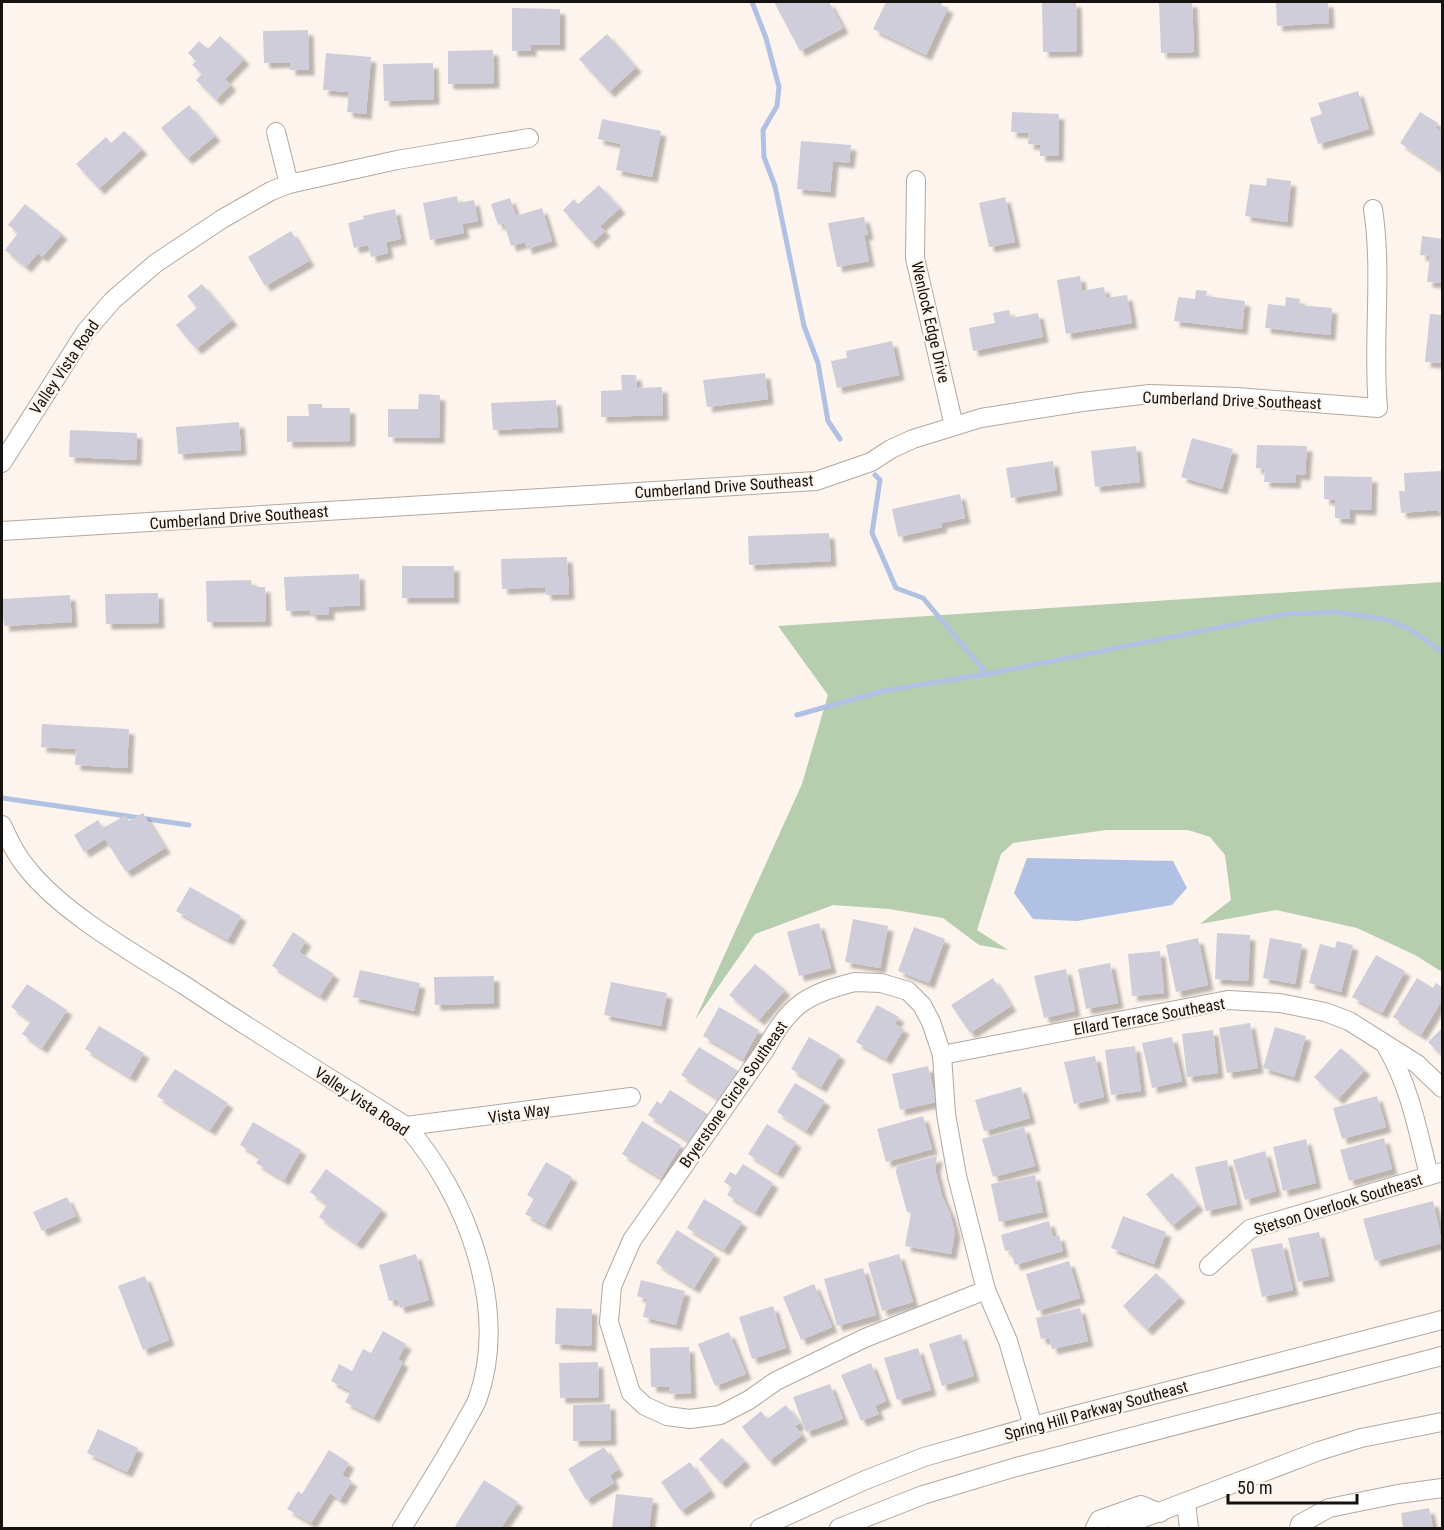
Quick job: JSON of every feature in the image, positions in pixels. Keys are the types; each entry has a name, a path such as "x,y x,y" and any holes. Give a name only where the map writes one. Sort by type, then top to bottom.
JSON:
{"street":[{"path":"276,132 289,184"},
{"name":"Valley Vista Road","path":"2,463 86,331 113,300 156,263 197,235 255,200 289,184 397,160 529,138"},
{"name":"Wenlock Edge Drive","path":"916,180 915,258 954,426"},
{"name":"Cumberland Drive Southeast","path":"2,531 816,481 871,462 891,448 913,439 981,418 1150,394 1237,397 1378,408 1375,374 1378,326 1377,234 1373,208"},
{"name":"Valley Vista Road","path":"2,825 11,846 27,869 70,909 228,1015 406,1126 426,1148 442,1174 467,1225 486,1289 490,1319 488,1352 477,1398 450,1450 402,1528"},
{"name":"Bryerstone Circle Southeast","path":"855,982 881,982 908,991 922,1005 931,1022 942,1055 946,1114 957,1176 986,1290 865,1338 776,1382 749,1400 720,1415 690,1419 667,1416 645,1406 631,1392 609,1322 612,1286 632,1240 765,1050 776,1029 790,1012 810,996 829,988 855,982"},
{"name":"Ellard Terrace Southeast","path":"942,1055 1228,1000 1280,1003 1325,1012 1349,1021 1417,1064 1443,1088"},
{"name":"Ellard Terrace Southeast","path":"1385,1044 1398,1066 1436,1174"},
{"name":"Vista Way","path":"406,1126 631,1097"},
{"name":"Stetson Overlook Southeast","path":"1209,1266 1250,1230 1436,1174"},
{"path":"986,1290 1008,1341 1033,1426"},
{"name":"Spring Hill Parkway Southeast","path":"760,1528 863,1481 924,1457 1033,1426 1443,1320"},
{"name":"Spring Hill Parkway Southeast","path":"840,1528 923,1495 1016,1467 1443,1356"},
{"path":"1117,1528 1156,1521 1186,1503 1319,1451 1361,1438 1443,1422"},
{"path":"1299,1528 1300,1524 1329,1508 1398,1494 1443,1488"},
{"path":"1186,1503 1189,1528"},
{"path":"1095,1528 1099,1520 1141,1505 1156,1521"}],"green space":[{"path":"1442,582 1442,972 1415,955 1357,928 1276,910 1200,924 1231,900 1225,855 1210,837 1188,830 1106,830 1013,843 1001,854 977,930 1008,950 979,945 943,918 889,909 833,905 755,934 695,1020 802,784 828,695 778,626"}],"water":[{"path":"1027,858 1173,861 1187,888 1172,905 1077,921 1033,919 1014,893"}],"building":[{"path":"774,2 829,2 843,28 800,51"},
{"path":"886,2 943,2 941,5 948,8 926,55 873,29"},
{"path":"1042,2 1076,2 1077,51 1043,52"},
{"path":"1159,2 1192,2 1194,52 1161,53"},
{"path":"1276,2 1328,2 1329,23 1277,26"},
{"path":"512,8 560,9 560,45 531,45 531,51 512,51"},
{"path":"308,30 309,70 290,70 290,62 264,63 263,31"},
{"path":"607,34 636,67 609,92 579,59"},
{"path":"220,36 244,59 225,79 231,85 216,100 196,80 202,74 192,65 196,61 188,53 199,41 208,49"},
{"path":"493,50 494,83 448,84 448,51"},
{"path":"326,53 371,57 366,114 347,112 349,92 323,90"},
{"path":"433,63 434,99 384,101 383,64"},
{"path":"1358,91 1369,129 1318,144 1310,118 1322,114 1318,103"},
{"path":"189,105 215,136 187,159 161,128"},
{"path":"1012,112 1059,114 1058,156 1040,156 1040,145 1028,144 1029,133 1011,132"},
{"path":"1420,112 1438,123 1435,127 1442,132 1442,171 1400,143"},
{"path":"602,119 661,131 652,177 616,170 621,144 598,139"},
{"path":"124,131 142,149 99,189 76,164 106,137 111,143"},
{"path":"801,141 851,145 849,163 833,161 830,192 797,189"},
{"path":"1267,178 1291,181 1287,222 1245,216 1250,184 1266,186"},
{"path":"599,185 620,208 600,226 605,231 592,243 563,210 574,199 578,204"},
{"path":"457,196 458,203 474,200 478,221 462,224 464,233 430,240 423,203"},
{"path":"1005,197 1015,242 989,247 979,203"},
{"path":"510,198 516,216 542,208 552,241 527,249 525,242 511,246 504,223 498,225 491,204"},
{"path":"25,204 62,234 42,257 38,253 26,267 5,250 18,233 8,225"},
{"path":"395,209 401,239 386,242 388,253 371,257 368,245 354,248 348,223 364,219 363,216"},
{"path":"864,217 868,234 864,235 869,261 837,267 828,223"},
{"path":"291,231 309,261 265,286 248,257"},
{"path":"1422,236 1442,239 1442,283 1427,282 1430,256 1420,255"},
{"path":"1080,276 1082,291 1104,287 1106,298 1127,295 1132,323 1066,334 1057,280"},
{"path":"202,284 232,320 196,349 176,325 197,308 187,296"},
{"path":"1196,290 1207,291 1206,296 1245,301 1242,329 1174,321 1178,297 1195,299"},
{"path":"1286,297 1300,299 1299,305 1332,308 1330,335 1265,328 1268,304 1285,306"},
{"path":"1009,310 1011,318 1038,313 1043,337 973,351 969,328 995,323 993,313"},
{"path":"1430,314 1442,315 1442,363 1425,362"},
{"path":"892,341 899,375 837,388 831,361 847,358 846,351"},
{"path":"765,373 768,399 707,407 703,380"},
{"path":"621,375 636,375 637,388 662,387 663,415 601,417 601,391 622,390"},
{"path":"419,394 440,395 439,438 388,437 388,409 418,409"},
{"path":"556,400 558,427 493,430 491,403"},
{"path":"308,404 322,404 322,408 350,408 350,441 287,442 287,416 309,416"},
{"path":"239,422 241,450 178,454 176,427"},
{"path":"70,430 137,433 136,460 69,457"},
{"path":"1192,438 1233,449 1222,489 1181,477"},
{"path":"1257,445 1307,446 1305,475 1296,474 1295,483 1264,482 1265,469 1256,468"},
{"path":"1136,446 1140,482 1095,487 1091,451"},
{"path":"1053,461 1057,490 1011,498 1006,468"},
{"path":"1442,471 1442,513 1438,513 1438,510 1401,513 1399,491 1405,491 1404,473"},
{"path":"1324,476 1372,477 1371,510 1350,509 1350,519 1335,518 1335,500 1324,499"},
{"path":"960,494 965,518 941,523 942,527 898,537 892,509"},
{"path":"829,533 831,561 749,565 748,536"},
{"path":"567,557 569,594 546,595 545,587 502,589 501,559"},
{"path":"402,566 454,566 454,598 402,598"},
{"path":"359,574 360,605 329,607 329,615 311,615 310,610 286,611 284,577"},
{"path":"251,580 252,587 265,587 266,621 207,622 206,581"},
{"path":"158,593 159,623 106,624 105,594"},
{"path":"70,595 72,622 4,626 2,599"},
{"path":"42,724 129,729 127,768 75,765 76,749 41,747"},
{"path":"143,813 165,848 126,872 105,839 84,852 74,835 98,820 103,828 126,815 129,821"},
{"path":"190,887 241,916 228,940 176,911"},
{"path":"853,919 888,926 880,968 845,962"},
{"path":"819,923 831,968 799,976 787,932"},
{"path":"914,927 945,939 929,983 898,971"},
{"path":"293,932 306,941 299,952 334,974 320,996 272,966"},
{"path":"1217,933 1250,935 1248,981 1215,979"},
{"path":"1198,938 1208,985 1176,992 1166,945"},
{"path":"1270,938 1302,944 1295,984 1263,978"},
{"path":"1337,941 1353,945 1341,992 1309,983 1320,944 1335,948"},
{"path":"1160,951 1164,993 1132,996 1128,954"},
{"path":"1376,955 1405,971 1382,1013 1352,997"},
{"path":"1110,963 1118,1003 1086,1009 1078,969"},
{"path":"755,964 785,990 759,1020 729,995"},
{"path":"1066,969 1075,1011 1044,1018 1034,976"},
{"path":"360,970 420,983 414,1011 353,997"},
{"path":"494,976 494,1003 435,1005 434,977"},
{"path":"993,978 1011,1006 970,1033 951,1005"},
{"path":"1417,978 1433,988 1436,983 1442,987 1442,1000 1421,1035 1393,1017"},
{"path":"611,982 667,993 661,1026 604,1015"},
{"path":"27,984 67,1010 42,1048 22,1034 31,1021 11,1007"},
{"path":"877,1005 899,1017 895,1024 904,1029 886,1059 856,1042"},
{"path":"719,1007 759,1030 743,1059 703,1036"},
{"path":"1250,1023 1258,1068 1227,1073 1219,1028"},
{"path":"99,1026 144,1053 130,1077 85,1049"},
{"path":"1275,1027 1306,1036 1294,1077 1263,1068"},
{"path":"1442,1028 1442,1056 1428,1042"},
{"path":"1213,1030 1218,1073 1187,1077 1182,1034"},
{"path":"809,1037 840,1055 821,1087 791,1069"},
{"path":"1172,1037 1182,1081 1152,1088 1142,1043"},
{"path":"1135,1046 1141,1091 1111,1095 1105,1050"},
{"path":"699,1047 738,1071 720,1100 681,1075"},
{"path":"1341,1048 1365,1070 1338,1099 1314,1077"},
{"path":"1095,1056 1104,1097 1074,1104 1064,1062"},
{"path":"928,1066 936,1102 900,1110 892,1074"},
{"path":"175,1069 228,1103 210,1130 157,1096"},
{"path":"795,1083 825,1101 806,1131 777,1112"},
{"path":"1021,1087 1030,1118 984,1131 975,1100"},
{"path":"670,1090 709,1115 692,1143 648,1115 657,1101 661,1104"},
{"path":"1377,1096 1386,1127 1342,1139 1333,1108"},
{"path":"923,1116 932,1149 886,1162 877,1129"},
{"path":"642,1121 681,1145 661,1178 622,1154"},
{"path":"253,1122 301,1150 284,1180 256,1163 260,1157 240,1145"},
{"path":"767,1124 796,1142 777,1173 748,1154"},
{"path":"1024,1127 1035,1166 993,1177 982,1139"},
{"path":"1384,1138 1392,1169 1349,1181 1340,1150"},
{"path":"1306,1139 1316,1183 1283,1191 1273,1147"},
{"path":"1265,1151 1276,1191 1245,1200 1233,1160"},
{"path":"937,1156 935,1169 955,1232 951,1254 905,1246 911,1213 907,1212 896,1172 897,1166"},
{"path":"1227,1160 1237,1204 1206,1211 1195,1167"},
{"path":"546,1162 572,1177 545,1225 525,1214 534,1199 527,1195"},
{"path":"743,1164 773,1183 755,1212 727,1195 732,1187 724,1182 730,1172 736,1175"},
{"path":"326,1169 382,1209 357,1244 319,1217 327,1205 310,1192"},
{"path":"1172,1173 1198,1205 1172,1226 1146,1194"},
{"path":"1035,1175 1043,1212 999,1222 991,1184"},
{"path":"67,1197 76,1216 42,1231 33,1212"},
{"path":"704,1199 742,1222 724,1250 687,1228"},
{"path":"1433,1201 1442,1243 1375,1261 1363,1219"},
{"path":"1123,1216 1166,1232 1154,1264 1111,1248"},
{"path":"1049,1221 1053,1237 1059,1235 1063,1251 1015,1265 1010,1250 1005,1251 1001,1235"},
{"path":"677,1230 715,1254 694,1288 656,1263"},
{"path":"1319,1232 1329,1276 1298,1282 1288,1238"},
{"path":"1282,1243 1293,1290 1262,1297 1251,1249"},
{"path":"416,1254 429,1300 400,1308 397,1299 389,1301 379,1265"},
{"path":"899,1254 913,1302 882,1311 868,1263"},
{"path":"1069,1261 1080,1298 1037,1311 1026,1274"},
{"path":"863,1268 876,1315 837,1326 824,1279"},
{"path":"1156,1273 1180,1297 1147,1330 1123,1306"},
{"path":"145,1276 169,1340 143,1350 118,1286"},
{"path":"641,1280 685,1291 676,1325 643,1317 647,1299 637,1296"},
{"path":"814,1284 832,1327 801,1340 783,1297"},
{"path":"773,1306 786,1348 752,1359 739,1317"},
{"path":"556,1308 592,1309 591,1346 555,1344"},
{"path":"1080,1308 1088,1341 1052,1349 1049,1338 1041,1339 1036,1318"},
{"path":"383,1331 406,1344 398,1359 403,1362 374,1417 345,1402 351,1391 331,1381 339,1364 352,1371 363,1349 371,1353"},
{"path":"729,1332 746,1374 715,1386 698,1344"},
{"path":"961,1334 974,1376 942,1386 929,1344"},
{"path":"689,1347 691,1393 669,1394 669,1387 651,1387 650,1348"},
{"path":"918,1348 931,1390 897,1400 884,1358"},
{"path":"598,1362 599,1397 560,1398 559,1363"},
{"path":"871,1363 886,1401 875,1406 879,1414 861,1421 841,1375"},
{"path":"830,1384 843,1419 806,1432 793,1397"},
{"path":"610,1404 611,1440 573,1441 573,1405"},
{"path":"786,1405 800,1423 795,1426 802,1435 769,1461 742,1427 761,1411 767,1419"},
{"path":"98,1429 138,1448 127,1472 87,1453"},
{"path":"722,1438 745,1461 721,1483 699,1459"},
{"path":"604,1447 618,1470 610,1475 614,1483 586,1500 568,1469"},
{"path":"329,1450 349,1463 342,1475 352,1481 340,1500 330,1493 311,1523 287,1509 298,1491 302,1494"},
{"path":"690,1462 710,1491 681,1511 661,1482"},
{"path":"484,1480 518,1502 501,1528 458,1528 455,1526"},
{"path":"616,1494 653,1498 649,1528 612,1528"},
{"path":"1429,1508 1433,1528 1403,1528 1401,1513"}],"waterway":[{"path":"752,2 766,38 779,87 777,106 763,130 764,157 775,186 804,326 818,363 828,421 840,439"},
{"path":"875,475 880,480 872,533 896,588 923,598 987,674"},
{"path":"797,715 883,691 987,674 1286,614 1337,612 1388,620 1411,630 1442,652"},
{"path":"2,798 189,825"}]}
